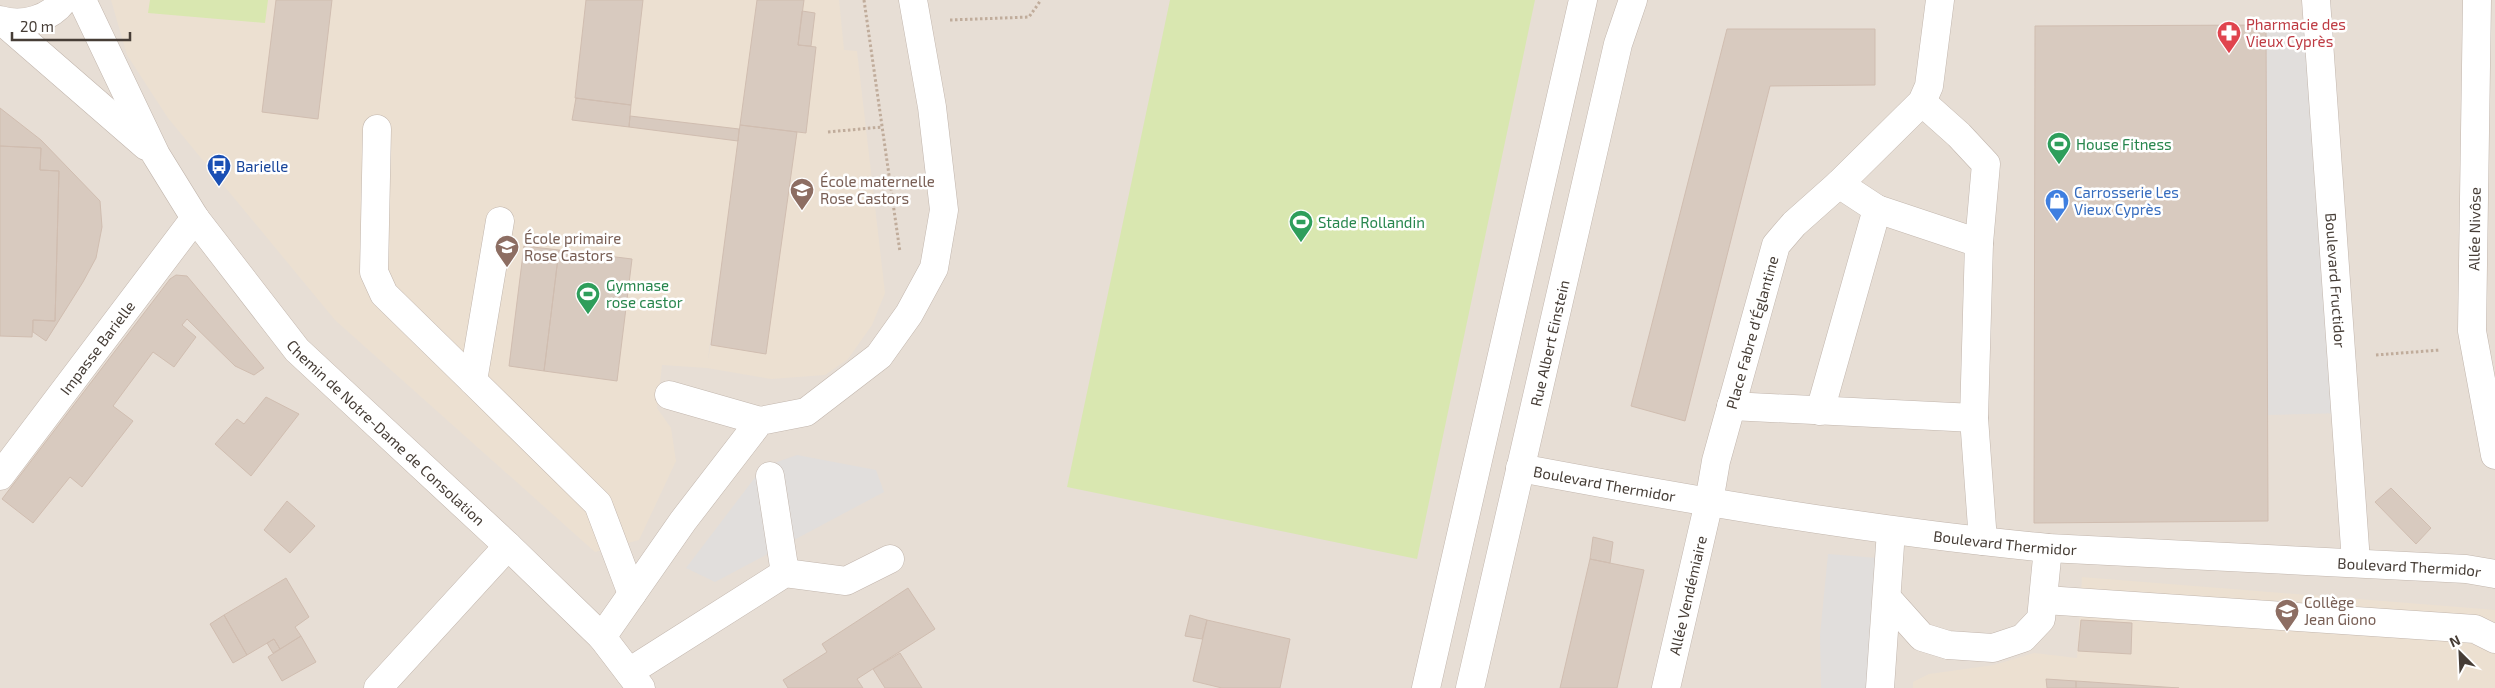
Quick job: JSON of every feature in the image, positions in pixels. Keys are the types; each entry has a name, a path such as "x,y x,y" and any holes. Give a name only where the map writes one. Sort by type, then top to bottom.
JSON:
{"street":[{"path":"1,20 32,22 58,8 64,0"},
{"name":"Chemin de Notre-Dame de Consolation","path":"82,0 156,155 195,218 297,350 508,546 602,637 635,680"},
{"path":"1426,688 1583,0"},
{"name":"Rue Albert Einstein","path":"1470,688 1618,44 1633,0"},
{"name":"Place Fabre d'Églantine","path":"1708,502 1716,461 1776,245 1794,224 1839,184 1922,102 1929,86 1940,0"},
{"name":"Boulevard Fructidor","path":"2316,0 2356,562"},
{"name":"Allée Nivôse","path":"2478,0 2472,331 2495,455"},
{"path":"669,395 760,421 806,412 879,356 909,314 934,268 944,210 932,107 915,11"},
{"name":"Chemin de Notre-Dame de Consolation","path":"1,20 156,155"},
{"path":"1922,102 1959,135 1986,164 1979,243 1974,418 1982,541"},
{"path":"377,129 374,272 384,294 598,504 632,594"},
{"path":"1839,184 1877,209 1979,243"},
{"path":"1820,411 1877,209"},
{"name":"Impasse Barielle","path":"0,476 195,218"},
{"path":"473,381 500,222"},
{"path":"1731,406 1974,418"},
{"path":"602,637 683,521 760,421"},
{"name":"Boulevard Thermidor","path":"1520,468 1708,502 1891,531 1982,541 2048,548 2466,569 2491,571 2495,574"},
{"path":"770,476 785,573"},
{"name":"Allée Vendémiaire","path":"1666,688 1708,502"},
{"path":"1880,688 1891,531"},
{"path":"378,688 508,546"},
{"path":"1887,598 1922,637 1948,645 1993,648 2023,638 2041,619 2048,548"},
{"path":"635,680 785,573 846,581 890,559"},
{"path":"2044,600 2475,629 2495,639"}],"path":[{"path":"864,0 901,255"},
{"path":"915,11 1029,17 1041,0"},
{"path":"828,132 882,127"},
{"path":"2375,355 2434,350"}],"shaded area":[{"path":"0,0 2495,0 2495,688 0,688"},
{"name":"École primaire Rose Castors","path":"111,0 839,0 844,50 857,51 885,293 872,325 848,359 825,375 771,379 707,368 662,365 657,408 671,428 676,461 639,540 595,552 335,320 168,118 127,55","holes":["725,233 711,345 708,359"]},
{"path":"2317,21 2345,413 2267,415 2266,25"},
{"path":"797,455 876,470 884,492 715,582 686,568 763,467"},
{"path":"1828,554 1890,559 1880,688 1821,688 1820,635"},
{"name":"Collège Jean Giono","path":"2082,577 2495,610 2495,688 1913,688 1913,682 1929,674 1994,665 2034,653 2077,658"}],"green space":[{"path":"150,0 268,0 265,23 148,13"},
{"name":"Stade Rollandin","path":"1170,0 1535,0 1417,559 1067,487"}],"building":[{"path":"276,0 332,0 318,119 262,112"},
{"path":"586,0 643,0 631,105 575,98"},
{"path":"757,0 804,0 798,45 816,47 806,133 740,125"},
{"path":"802,11 815,13 811,46 798,45"},
{"path":"2266,25 2268,521 2034,523 2035,26"},
{"path":"1727,29 1875,29 1875,85 1770,86 1685,421 1631,406"},
{"path":"576,98 631,105 629,127 572,120"},
{"path":"0,108 41,140 100,201 102,227 96,258 46,341 33,332 33,320 55,321 59,171 40,170 41,148 0,146"},
{"path":"630,116 739,129 738,141 629,127"},
{"path":"740,125 797,132 766,354 711,345"},
{"path":"0,146 41,148 40,170 59,171 55,321 33,320 32,337 0,336"},
{"path":"524,246 559,250 544,371 509,366"},
{"name":"Gymnase rose castor","path":"559,250 632,259 617,381 544,371"},
{"path":"176,275 187,276 264,368 254,375 235,366 187,319 182,325 196,337 174,367 153,352 113,406 133,421 82,487 70,477 33,523 2,499 170,279"},
{"path":"266,397 299,414 251,476 215,444 237,419 244,424"},
{"path":"2391,488 2431,528 2416,544 2375,502"},
{"path":"287,501 315,526 290,553 264,530"},
{"path":"1593,537 1613,542 1610,563 1590,559"},
{"path":"1590,559 1644,570 1617,688 1560,688"},
{"path":"286,578 309,617 295,627 301,636 280,649 274,639 247,655 224,615"},
{"path":"908,588 935,629 857,679 863,688 788,688 783,680 827,652 822,644"},
{"path":"224,615 247,655 233,663 210,624"},
{"path":"1190,615 1207,620 1202,639 1185,636"},
{"path":"1207,620 1290,639 1280,688 1222,688 1193,681"},
{"path":"2081,620 2132,623 2131,654 2078,651"},
{"path":"301,636 316,662 282,681 268,657"},
{"path":"274,639 280,649 273,653 267,643"},
{"path":"900,653 922,688 885,688 873,669"},
{"path":"2046,679 2076,681 2076,688 2047,688"},
{"path":"2076,681 2179,688 2076,688"}],"place":[{"name":"Pharmacie des Vieux Cyprès","path":"2229,54"},
{"name":"House Fitness","path":"2059,165"},
{"name":"Barielle","path":"219,187"},
{"name":"École maternelle Rose Castors","path":"802,211"},
{"name":"Carrosserie Les Vieux Cyprès","path":"2057,222"},
{"name":"Stade Rollandin","path":"1301,243"},
{"name":"École primaire Rose Castors","path":"507,268"},
{"name":"Gymnase rose castor","path":"588,315"},
{"name":"Collège Jean Giono","path":"2287,632"}]}
